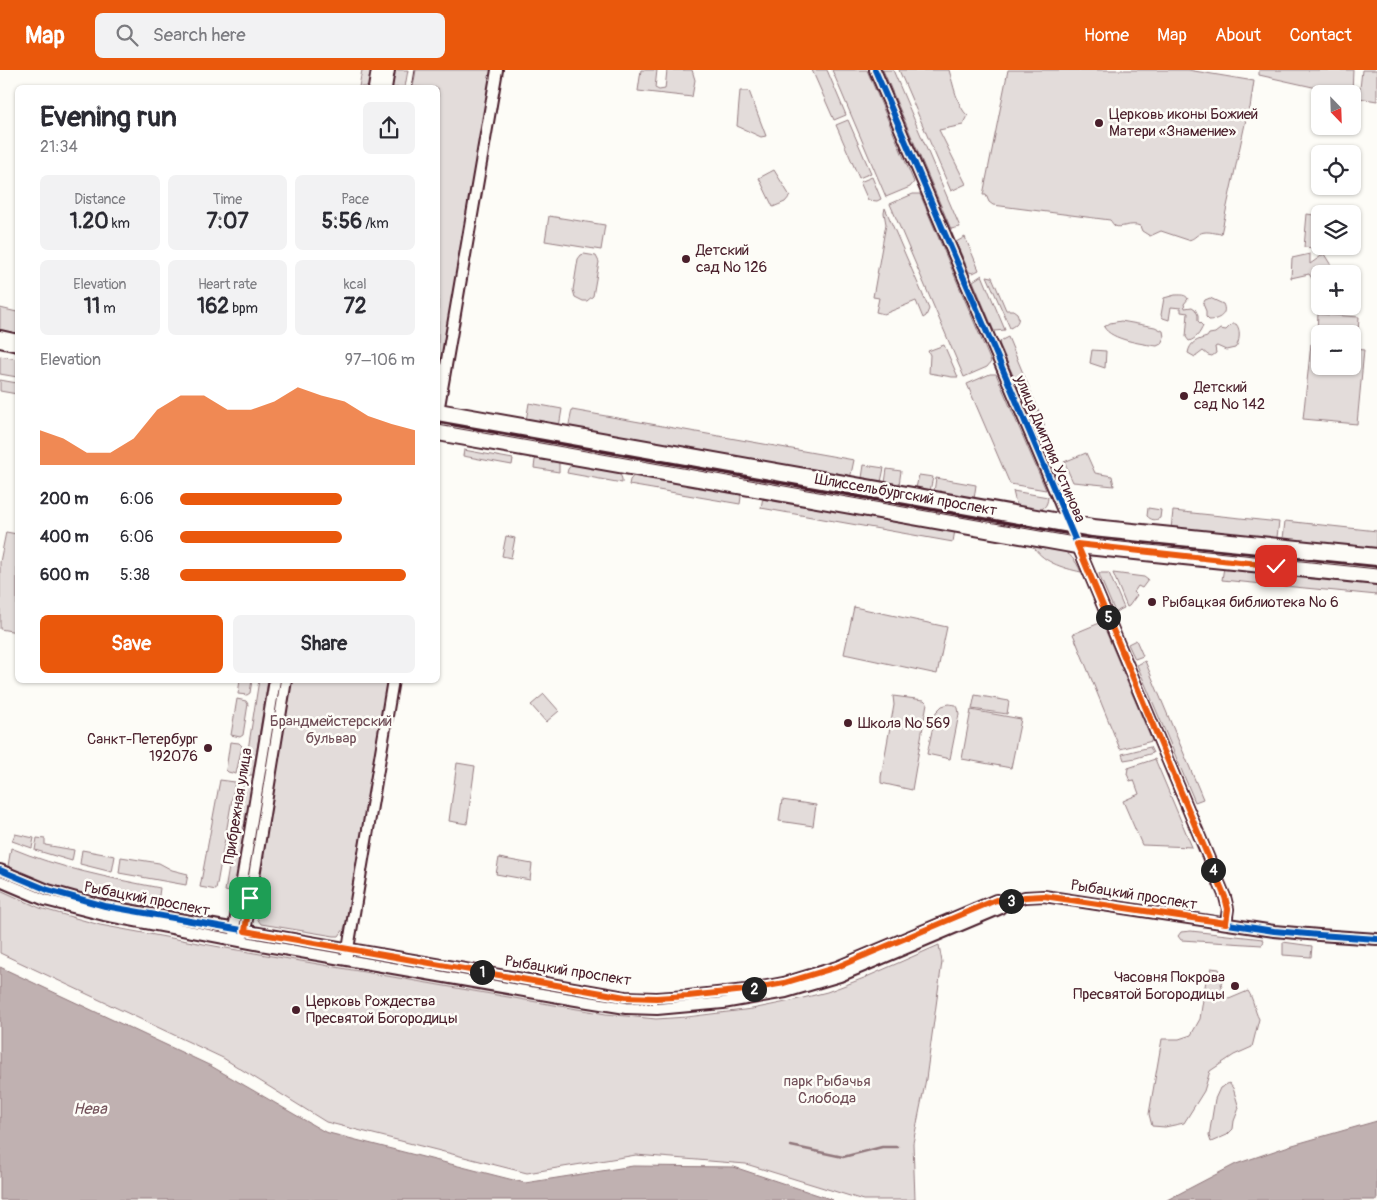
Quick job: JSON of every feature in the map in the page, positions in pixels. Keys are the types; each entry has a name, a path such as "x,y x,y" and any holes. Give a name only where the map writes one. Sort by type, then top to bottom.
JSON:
{"main road":[{"path":"0,339 15,342"},
{"path":"0,350 15,352"},
{"name":"Шлиссельбургский проспект","path":"440,412 1093,528 1377,557"},
{"name":"Шлиссельбургский проспект","path":"440,432 1077,544 1377,576"}],"street":[{"path":"376,85 378,70"},
{"path":"386,85 388,70"},
{"path":"440,400 497,70"},
{"name":"улица Дмитрия Устинова","path":"876,70 1225,897 1228,909 1226,923"},
{"name":"Прибрежная улица","path":"238,940 275,683"},
{"name":"Прибрежная улица","path":"239,930 285,683"},
{"path":"346,960 392,683"},
{"name":"Рыбацкий проспект","path":"0,870 66,896 105,906 625,997 656,998 746,990 784,983 837,967 940,929"},
{"name":"Рыбацкий проспект","path":"0,881 63,905 104,915 346,960 626,1008 657,1009 723,1003 786,992 840,976 940,929 996,900 1007,902 1025,897 1044,896 1274,931 1319,936 1377,938"}],"green space":[{"path":"362,70 372,70 368,85 359,85"},
{"path":"394,70 408,70 405,85 392,85"},
{"path":"416,70 492,70 440,369 440,85 413,85"},
{"path":"641,70 657,70 655,88 659,90 665,89 667,70 692,70 695,80 692,97 638,91"},
{"path":"812,70 827,70 846,115 834,120"},
{"path":"832,70 867,70 914,182 910,187 886,197"},
{"path":"883,70 893,70 960,227 951,229"},
{"path":"899,70 949,70 958,101 968,116 963,125 939,130 966,184 951,191"},
{"path":"1008,70 1188,70 1254,81 1250,108 1248,110 1221,234 1204,232 1188,240 1161,231 1150,236 1137,225 1117,227 1110,220 993,205 989,202 986,195 983,195"},
{"path":"1259,70 1353,70 1352,85 1311,85 1311,87 1259,75"},
{"path":"1362,70 1377,70 1377,101 1361,98"},
{"path":"740,91 749,91 766,136 761,137 737,126"},
{"path":"848,120 871,173 859,178 836,125"},
{"path":"774,170 790,196 785,202 773,207 759,178"},
{"path":"872,177 881,199 877,201 868,200 860,182"},
{"path":"913,194 920,194 991,362 987,367 964,377 890,204"},
{"path":"885,208 929,309 923,318 916,301 884,314 876,312 879,298 873,297 886,224"},
{"path":"1307,214 1311,215 1311,248 1304,247"},
{"path":"549,216 605,225 601,250 545,241"},
{"path":"965,237 979,270 973,273 969,272 956,242"},
{"path":"584,254 596,256 599,262 593,296 587,301 575,297 573,290 578,259"},
{"path":"1310,254 1310,264 1325,255 1331,265 1311,265 1311,277 1309,274 1291,278 1292,258"},
{"path":"982,275 1005,330 994,331 973,281"},
{"path":"987,276 992,277 1006,310 1013,310 1017,313 1017,322 1010,328"},
{"path":"1175,295 1187,297 1188,299 1184,304 1185,308 1192,307 1195,309 1198,321 1203,326 1194,339 1189,341 1186,337 1188,313 1181,312 1181,308 1171,307 1169,320 1161,315 1164,298"},
{"path":"1210,298 1223,304 1224,311 1219,318 1209,320 1206,317 1203,304 1205,300"},
{"path":"0,308 15,312 15,336 0,333"},
{"path":"1318,315 1359,317 1358,325 1317,325"},
{"path":"1121,321 1155,327 1163,331 1164,337 1161,344 1157,346 1128,341 1113,335 1104,327 1110,323"},
{"path":"1232,324 1238,326 1239,332 1239,340 1235,348 1226,350 1217,346 1215,347 1216,353 1212,356 1203,351 1195,357 1188,353 1190,346 1195,342 1220,329 1226,330"},
{"path":"1008,337 1045,426 1036,429 999,343"},
{"path":"1311,344 1311,375 1361,375 1361,350 1364,350 1357,424 1303,419"},
{"path":"944,345 958,377 929,373 930,355 928,351"},
{"path":"1092,350 1106,351 1105,368 1090,363"},
{"path":"0,356 15,359 15,377 0,374"},
{"path":"990,374 996,374 1046,490 1010,484 967,384"},
{"path":"0,380 15,383 15,394 0,391"},
{"path":"529,403 562,409 559,427 526,421"},
{"path":"572,410 854,460 850,479 568,429"},
{"path":"464,450 513,459 512,465 463,456"},
{"path":"1086,453 1095,473 1112,476 1114,486 1073,482 1064,462"},
{"path":"538,457 557,460 559,472 534,468 535,460"},
{"path":"573,463 619,471 622,483 567,473"},
{"path":"864,465 884,468 881,482 862,478"},
{"path":"887,469 901,471 899,485 885,483"},
{"path":"635,474 739,492 741,497 740,504 629,485 630,480"},
{"path":"919,475 933,477 930,491 916,488"},
{"path":"936,478 976,485 974,499 934,492"},
{"path":"1013,491 1048,497 1047,503 1045,507 1037,510 1017,508"},
{"path":"763,497 955,530 953,542 761,508"},
{"path":"1148,508 1161,510 1160,518 1155,520 1147,516"},
{"path":"1173,511 1279,522 1277,537 1274,541 1171,529"},
{"path":"1285,521 1377,531 1377,550 1283,539"},
{"path":"6,532 15,534 15,632 0,629 0,562"},
{"path":"506,536 515,538 511,558 502,556"},
{"path":"1032,544 1055,548 1067,553 1077,564 1081,572 1047,560"},
{"path":"1224,567 1377,583 1377,595 1222,580"},
{"path":"1099,573 1109,573 1124,608 1115,612"},
{"path":"1113,573 1144,577 1148,580 1142,588 1138,586 1134,592 1137,595 1127,607"},
{"path":"854,607 947,627 937,674 844,654"},
{"path":"1102,622 1152,741 1120,749 1073,634"},
{"path":"1136,640 1143,656 1135,659 1128,644"},
{"path":"1145,661 1203,799 1195,802 1137,665"},
{"path":"240,683 252,683 250,693 247,695 238,694"},
{"path":"259,683 268,683 253,775 244,775"},
{"name":"Брандмейстерский бульвар","path":"292,683 387,683 344,929 339,936 334,936 261,924 255,909"},
{"path":"544,694 559,711 546,722 531,705"},
{"path":"975,695 1009,701 1007,714 972,709"},
{"path":"893,696 924,700 927,703 912,790 881,783 894,705"},
{"path":"237,699 246,701 248,704 243,735 240,737 231,735"},
{"path":"956,705 959,714 950,759 927,754 936,712 942,706"},
{"path":"971,710 1021,719 1011,768 962,759"},
{"path":"230,742 239,743 242,746 236,774 226,770"},
{"path":"1150,747 1153,753 1124,760 1122,754"},
{"path":"1155,759 1192,847 1142,845 1123,801 1139,794 1134,780 1130,781 1127,774 1128,768"},
{"path":"457,763 475,766 467,824 449,821"},
{"path":"220,780 235,782 216,890 200,887"},
{"path":"243,783 251,787 234,893 225,891"},
{"path":"782,800 816,805 813,826 779,821"},
{"path":"15,834 34,838 32,848 12,841"},
{"path":"37,838 45,839 45,845 74,850 72,861 35,850"},
{"path":"11,848 66,867 160,888 157,910 81,894 26,875 8,866"},
{"path":"82,850 115,856 112,872 80,864"},
{"path":"121,857 159,863 172,870 188,874 186,885 119,873"},
{"path":"499,858 532,864 530,880 496,874"},
{"name":"парк Рыбачья Слобода","path":"0,890 40,908 100,925 606,1014 656,1019 752,1009 827,992 939,945 942,962 926,1079 913,1143 915,1199 863,1200 746,1164 636,1155 527,1173 326,1122 223,1058 0,953"},
{"path":"1191,931 1263,939 1264,941 1262,945 1181,940 1178,936 1181,932"},
{"path":"1283,942 1312,946 1311,957 1283,955"},
{"path":"1211,968 1219,969 1224,978 1221,983 1224,997 1229,999 1248,991 1250,994 1259,1019 1252,1047 1234,1055 1210,1071 1204,1091 1184,1123 1165,1127 1152,1126 1149,1114 1162,1039 1179,1039 1191,1035 1200,1019 1206,980"},
{"path":"1229,1083 1233,1088 1239,1108 1233,1129 1227,1135 1211,1142 1209,1136 1215,1099 1220,1088"}],"water":[{"name":"Нева","path":"0,967 211,1066 325,1132 525,1183 633,1166 734,1167 833,1200 0,1200"},
{"path":"1377,1121 1377,1200 1167,1200 1236,1164 1289,1146"}],"waterway":[{"path":"791,1146 843,1157 882,1147 898,1147"}],"tram line":[{"path":"412,85 415,70"},
{"path":"440,425 1074,537 1377,569"}],"cycle path":[{"path":"875,70 1225,897 1228,909 1226,923"},
{"path":"0,870 48,890 105,906 625,997 688,996 746,990 784,983 837,967 996,900 1007,902 1025,897 1044,896 1274,931 1377,939"}],"place":[{"name":"Церковь иконы Божией Матери «Знамение»","path":"1099,123"},
{"name":"Детский сад № 126","path":"686,259"},
{"name":"Детский сад № 142","path":"1184,396"},
{"name":"Рыбацкая библиотека № 6","path":"1152,602"},
{"name":"Школа № 569","path":"848,723"},
{"name":"Санкт-Петербург 192076","path":"208,748"},
{"name":"Часовня Покрова Пресвятой Богородицы","path":"1235,986"},
{"name":"Церковь Рождества Пресвятой Богородицы","path":"296,1010"}],"route":[{"path":"250,898 245,931 625,997 640,998 720,993 784,983 837,967 996,900 1007,902 1025,897 1044,896 1226,923 1228,909 1225,897 1077,544 1276,566"}]}
